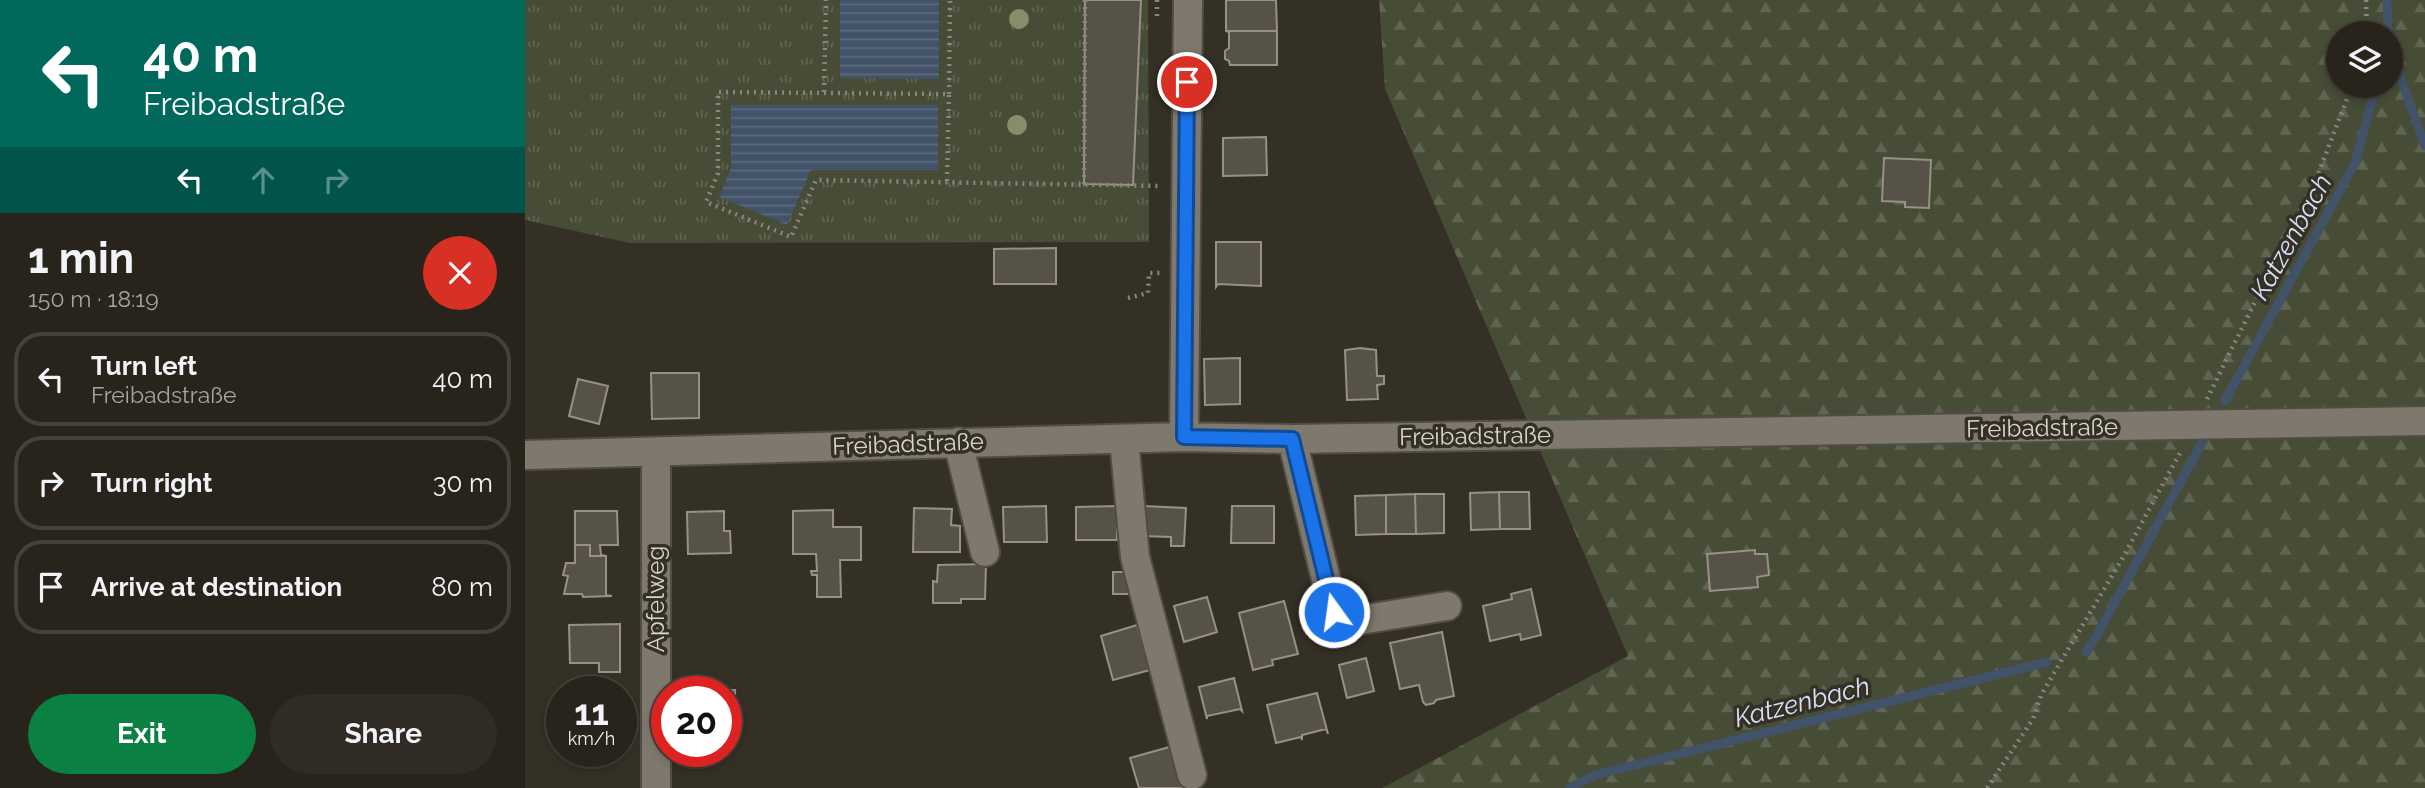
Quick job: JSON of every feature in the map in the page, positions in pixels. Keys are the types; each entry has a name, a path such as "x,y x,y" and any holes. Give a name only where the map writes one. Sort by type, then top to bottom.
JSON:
{"street":[{"path":"1184,437 1188,0"},
{"name":"Freibadstraße","path":"525,455 656,452 946,437 1110,434 1292,439 2425,421"},
{"path":"1110,434 1135,557 1192,775"},
{"path":"946,437 985,552"},
{"path":"1292,439 1334,612 1355,621 1447,606"},
{"name":"Apfelweg","path":"656,452 656,788"}],"path":[{"path":"824,92 826,0"},
{"path":"947,181 950,0"},
{"path":"1084,184 1085,0"},
{"path":"2366,0 2367,21"},
{"path":"949,94 718,92 717,173 706,202 791,237 815,180 1133,185"},
{"path":"1987,788 2033,719 2041,695 2122,559 2195,425 2318,174 2347,98"},
{"path":"1128,298 1148,293 1149,272"}],"green space":[{"path":"525,0 1148,0 1149,242 630,243 525,220"},
{"path":"1379,0 2425,0 2425,788 1382,788 1628,656 1385,89"}],"water":[{"path":"840,0 939,0 939,79 840,78"},
{"path":"731,105 938,105 938,170 811,170 787,225 719,197 731,168"}],"building":[{"path":"1085,0 1141,0 1133,185 1084,184"},
{"path":"1226,0 1276,0 1277,31 1226,31"},
{"path":"1226,31 1277,31 1277,65 1230,65 1225,59 1225,51 1229,48 1229,32"},
{"path":"1266,137 1267,175 1223,176 1223,138"},
{"path":"1884,158 1931,160 1929,208 1905,207 1905,202 1882,201"},
{"path":"1216,242 1261,242 1261,286 1218,284 1216,287"},
{"path":"1056,248 1056,284 994,284 994,249"},
{"path":"1345,350 1376,350 1377,376 1384,376 1384,384 1377,385 1378,399 1347,400"},
{"path":"1240,358 1240,404 1205,405 1204,359"},
{"path":"651,373 699,373 699,418 652,419"},
{"path":"578,379 608,386 599,424 569,416"},
{"path":"1499,492 1529,492 1530,529 1500,529"},
{"path":"1499,492 1500,529 1471,530 1470,493"},
{"path":"1415,494 1444,494 1444,533 1416,534"},
{"path":"1415,494 1416,534 1386,534 1386,495"},
{"path":"1386,495 1386,534 1356,535 1355,496"},
{"path":"1046,506 1047,542 1004,542 1003,507"},
{"path":"1117,506 1117,540 1076,540 1076,507"},
{"path":"1143,506 1186,508 1184,546 1171,546 1171,537 1142,536"},
{"path":"1232,506 1274,506 1274,543 1231,543"},
{"path":"914,508 952,509 951,525 960,526 960,552 913,552"},
{"path":"833,510 833,527 861,527 861,560 840,560 841,597 817,597 817,575 812,575 811,571 817,571 816,554 793,554 793,511"},
{"path":"575,511 617,511 618,545 600,545 601,555 606,556 590,556 590,545 575,545"},
{"path":"724,511 724,531 730,531 731,553 688,554 687,512"},
{"path":"575,545 590,545 590,556 606,556 606,595 612,596 583,597 582,594 564,594 568,576 563,575 566,563 575,563"},
{"path":"1755,550 1755,554 1767,554 1769,575 1757,577 1758,587 1710,591 1707,554"},
{"path":"986,564 985,599 961,599 961,603 933,603 933,581 937,582 938,565"},
{"path":"1113,572 1130,572 1131,594 1113,594"},
{"path":"1531,589 1541,635 1521,640 1520,634 1490,641 1483,606 1512,599 1511,594"},
{"path":"1207,597 1217,632 1184,642 1174,606"},
{"path":"1284,601 1298,654 1272,660 1273,665 1253,670 1239,613"},
{"path":"620,624 620,672 599,672 599,663 570,663 569,625"},
{"path":"1137,625 1150,670 1113,680 1101,636"},
{"path":"1442,632 1454,696 1426,705 1419,685 1400,689 1390,643"},
{"path":"1366,658 1374,691 1347,698 1339,665"},
{"path":"1234,678 1242,711 1240,709 1207,716 1207,719 1199,687"},
{"path":"1317,693 1328,734 1326,729 1302,735 1302,740 1301,737 1276,743 1267,705"},
{"path":"1173,746 1185,788 1139,788 1130,758"}],"waterway":[{"name":"Katzenbach","path":"2387,0 2388,21"},
{"path":"2403,85 2425,146"},
{"name":"Katzenbach","path":"2225,401 2355,163 2373,98"},
{"name":"Katzenbach","path":"2086,652 2203,441"},
{"name":"Katzenbach","path":"1570,788 1595,775 2047,662"}],"route":[{"path":"1187,82 1184,437 1292,439 1334,612"}]}
